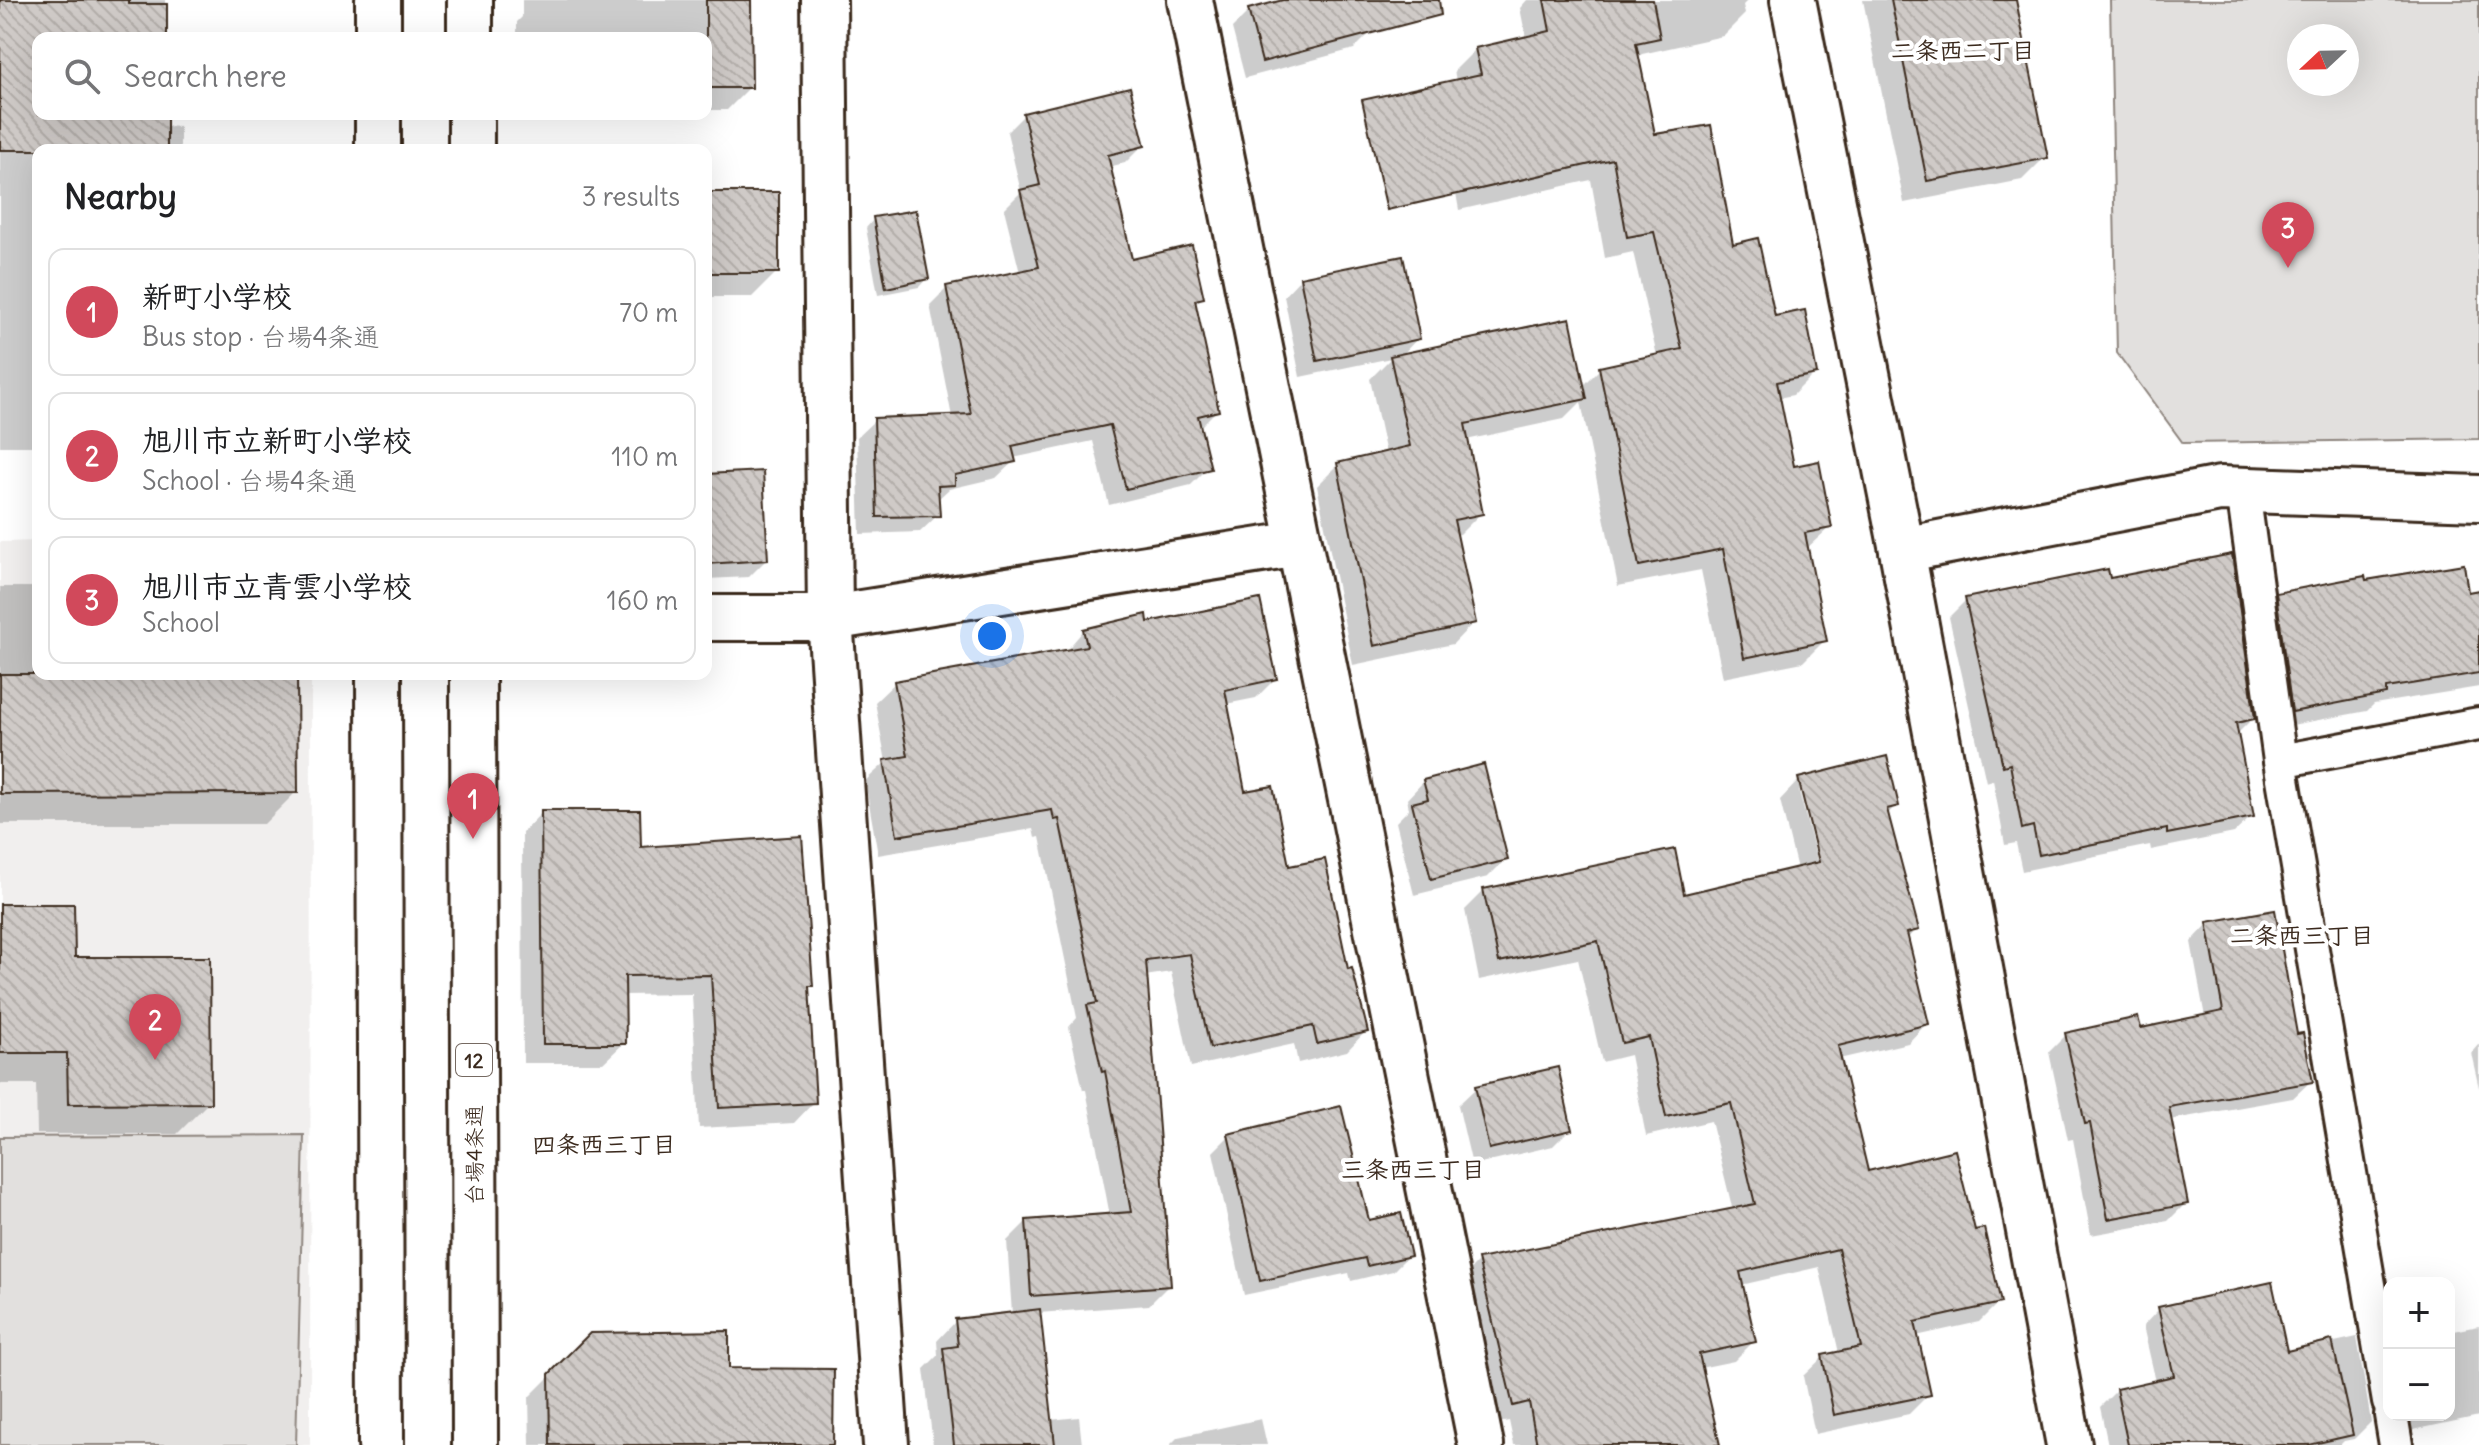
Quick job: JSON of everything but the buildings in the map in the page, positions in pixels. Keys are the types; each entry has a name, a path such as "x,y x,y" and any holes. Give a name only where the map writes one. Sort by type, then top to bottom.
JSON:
{"main road":[{"path":"378,0 378,32"},
{"path":"470,0 470,32"},
{"path":"824,0 830,618 886,1445"},
{"path":"1190,0 1481,1445"},
{"path":"1793,0 1902,550 2069,1445"},
{"path":"378,120 378,144"},
{"path":"471,120 471,144"},
{"path":"1902,550 2220,489 2479,498"},
{"path":"712,618 830,618 1299,544"},
{"path":"379,680 381,1445"},
{"name":"台場4条通","path":"473,680 475,1445"}],"lane":[{"path":"2243,491 2280,761 2383,1367"},
{"path":"2280,761 2479,724"},
{"path":"2392,1421 2396,1445"}],"shaded area":[{"path":"2110,0 2479,0 2479,439 2183,443 2117,353"},
{"path":"32,541 32,680 311,680 310,1445 0,1445 0,542"},
{"path":"304,1135 296,1445 0,1445 0,1137"}],"place":[{"name":"旭川市立青雲小学校","path":"2288,268"},
{"name":"新町小学校","path":"473,839"},
{"name":"旭川市立新町小学校","path":"155,1060"}],"district":[{"name":"二条西二丁目","path":"1963,50"},
{"name":"二条西三丁目","path":"2302,935"},
{"name":"四条西三丁目","path":"604,1144"},
{"name":"三条西三丁目","path":"1413,1169"}]}
